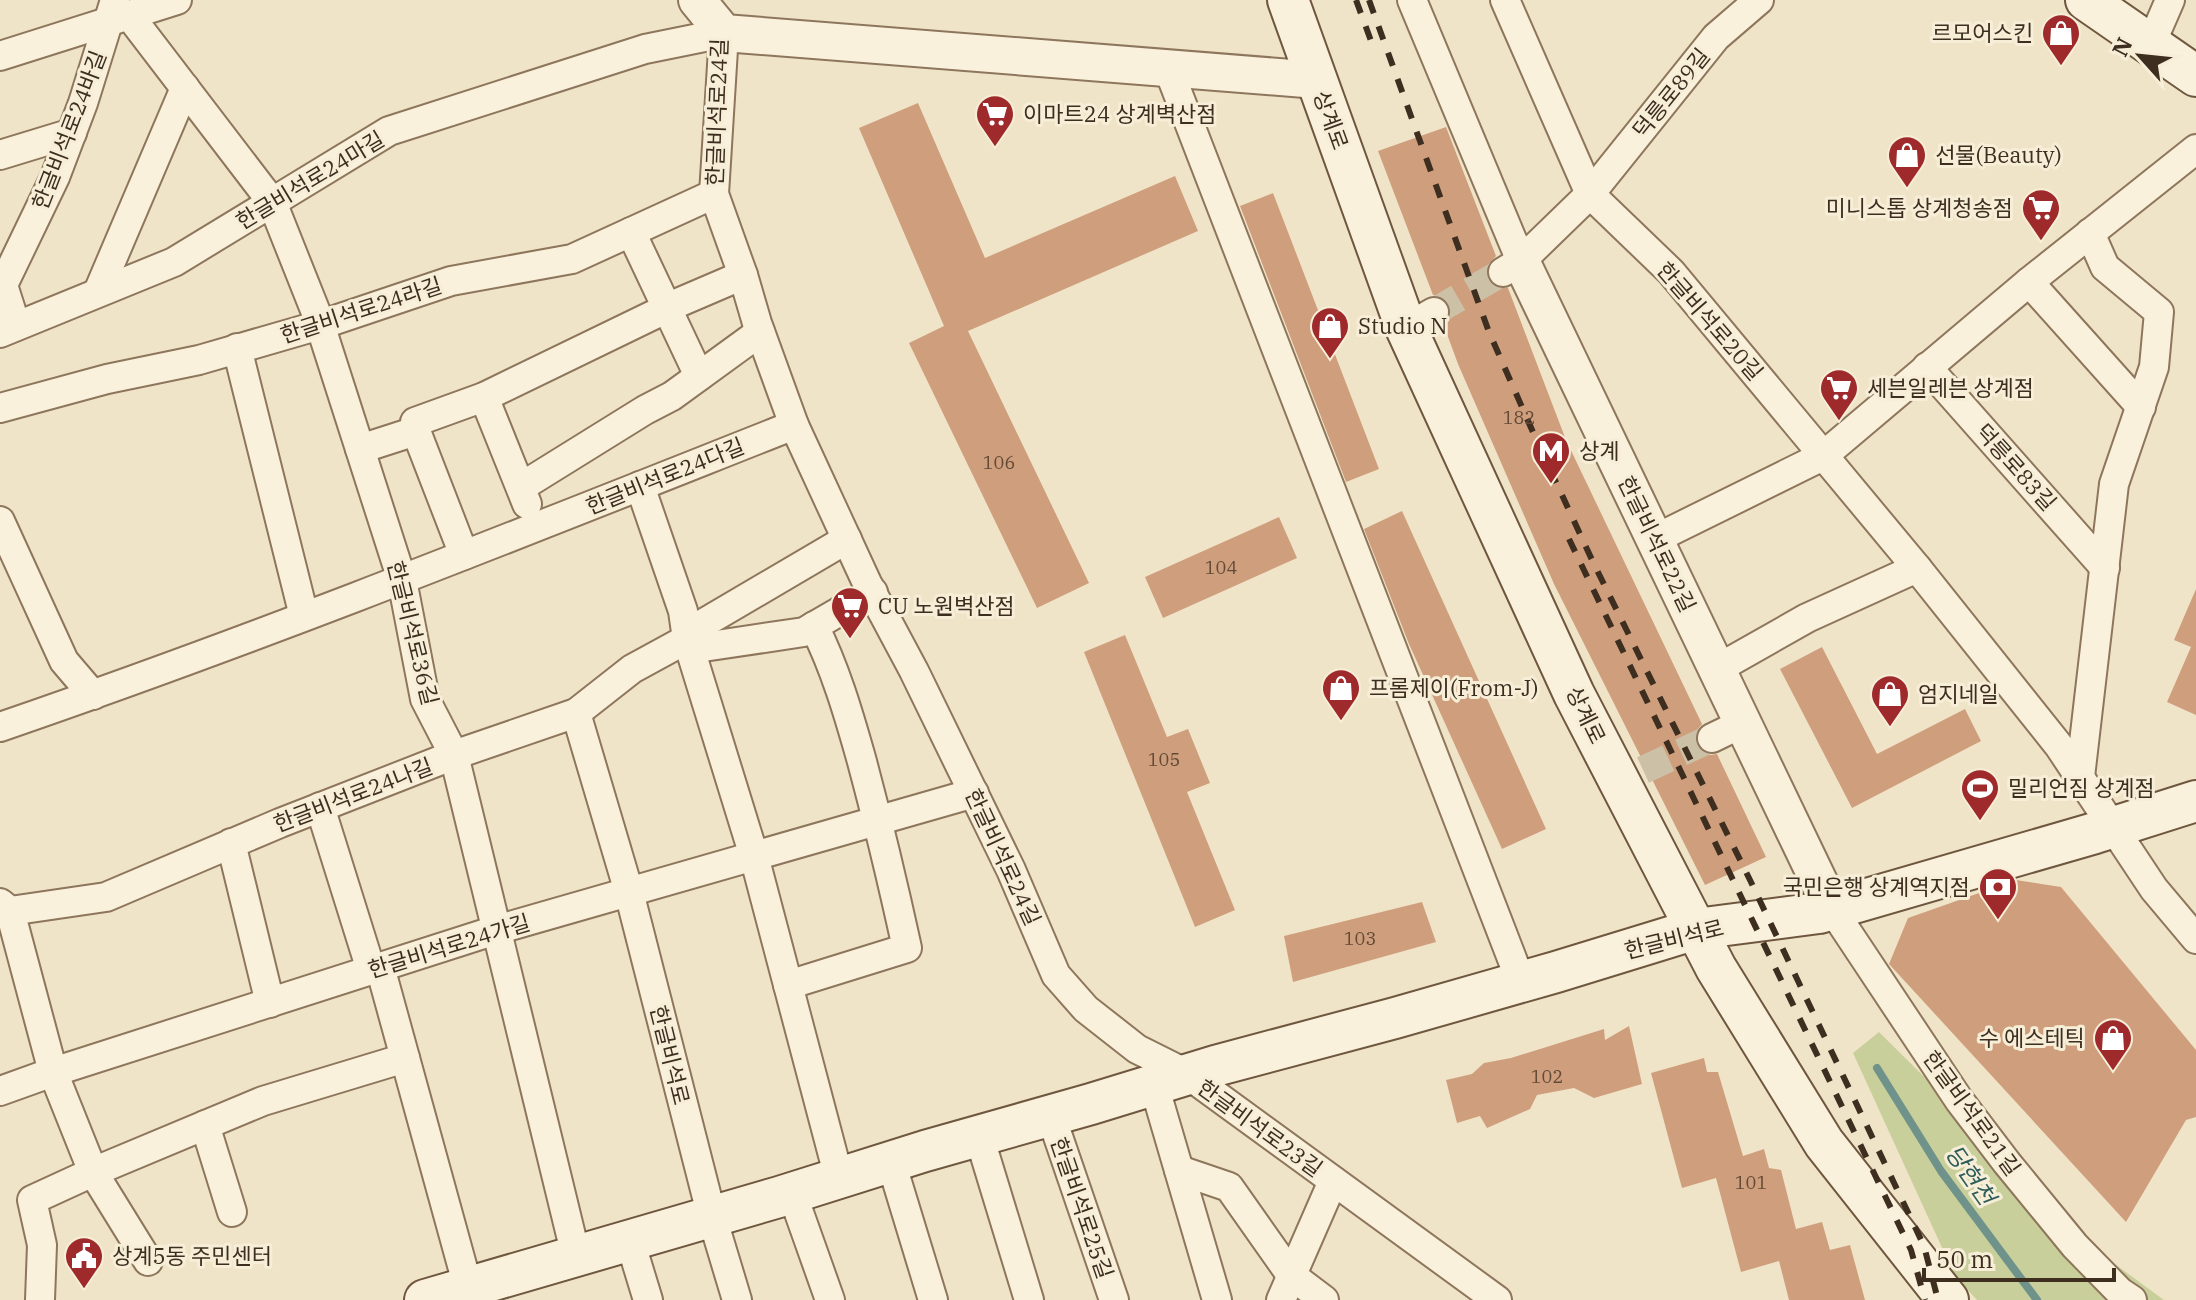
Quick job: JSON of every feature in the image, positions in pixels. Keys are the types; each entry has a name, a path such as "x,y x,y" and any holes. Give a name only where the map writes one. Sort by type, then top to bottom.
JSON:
{"main road":[{"name":"상계로","path":"1288,0 1317,80 1574,694 1631,775 1696,929 1716,968 1824,1143 1948,1300"},
{"path":"2086,0 2196,76"},
{"name":"한글비석로","path":"450,1295 521,1286 576,1256 1170,1080 1521,982 1696,929 1819,913 2114,828 2196,801"}],"street":[{"name":"한글비석로24바길","path":"0,56 118,12 177,0"},
{"name":"한글비석로24길","path":"697,0 724,33 714,194 794,425 1011,870 1056,975 1086,1009 1170,1080"},
{"name":"한글비석로22길","path":"1412,0 1512,266 1655,539 1717,669 1728,730 1832,909"},
{"name":"한글비석로20길","path":"1505,0 1590,194 1671,272 1917,568 2059,746 2154,889 2196,939"},
{"name":"덕릉로89길","path":"1590,194 1716,37 1759,0"},
{"path":"2151,44 2170,0"},
{"name":"한글비석로24바길","path":"8,329 1,284 55,177 118,12"},
{"name":"한글비석로36길","path":"118,12 185,88 272,202 320,325 402,580 425,699 454,755 576,1256"},
{"name":"상계로","path":"724,33 1317,80"},
{"name":"한글비석로24마길","path":"8,329 174,262 389,131 645,49 724,33"},
{"path":"1168,68 1521,982"},
{"path":"98,292 185,88"},
{"path":"0,155 72,133"},
{"path":"1655,539 1823,456 2029,282 2196,149"},
{"name":"한글비석로24라길","path":"0,408 107,379 199,360 320,325 451,281 572,259 714,194"},
{"path":"1512,266 1590,194"},
{"path":"631,232 699,376"},
{"path":"2080,777 2114,484 2154,367 2159,312 2105,267 2090,233"},
{"path":"464,555 415,422 484,397 680,302 743,275"},
{"path":"2029,282 2141,407"},
{"path":"521,487 672,396 760,332"},
{"path":"237,348 304,616"},
{"name":"덕릉로83길","path":"1927,367 2105,568"},
{"path":"484,397 537,527"},
{"name":"한글비석로24다길","path":"0,727 402,580 794,425"},
{"path":"360,449 416,431"},
{"path":"640,486 683,611 688,641 754,856 839,1178"},
{"path":"0,521 64,661 93,695"},
{"name":"한글비석로24나길","path":"5,907 106,897 320,807 454,755 576,713 632,669 688,641 847,539"},
{"path":"1717,669 1807,618 1917,568"},
{"path":"688,641 804,632 873,592"},
{"path":"788,985 907,948 878,821 845,701 830,657 814,626"},
{"path":"576,713 629,892"},
{"name":"한글비석로24가길","path":"0,1091 496,930 974,793"},
{"name":"한글비석로","path":"320,807 405,1058 450,1295"},
{"path":"231,843 270,1003"},
{"name":"한글비석로","path":"629,892 712,1217"},
{"path":"5,907 53,1072 93,1172 148,1261"},
{"name":"한글비석로21길","path":"1832,909 1978,1125 2075,1246 2120,1292 2132,1300"},
{"path":"40,1300 42,1245 32,1200 263,1101 405,1058"},
{"path":"1170,1080 1179,1170 1217,1300"},
{"name":"한글비석로23길","path":"1170,1080 1333,1181 1497,1300"},
{"name":"한글비석로25길","path":"1051,1116 1114,1300"},
{"path":"205,1125 232,1212"},
{"path":"979,1136 1029,1300"},
{"path":"891,1162 933,1300"},
{"path":"1179,1170 1229,1187 1286,1288 1324,1300"},
{"name":"한글비석로23길","path":"1286,1288 1333,1181"},
{"path":"792,1193 830,1300"},
{"path":"712,1217 737,1300"},
{"path":"630,1241 648,1300"}],"green space":[{"path":"1879,1032 2108,1259 2164,1300 1977,1300 1955,1276 1853,1053"}],"building":[{"path":"918,103 985,258 1175,176 1198,231 968,331 1089,583 1037,608 909,343 944,326 859,128"},
{"name":"상계","path":"1446,127 1496,256 1488,265 1488,280 1496,287 1508,288 1566,440 1702,724 1695,736 1696,745 1710,755 1717,754 1766,857 1705,885 1554,584 1458,364 1444,326 1451,313 1449,304 1442,297 1433,295 1378,151"},
{"path":"1273,193 1379,469 1346,482 1240,206"},
{"path":"1402,511 1546,829 1502,849 1409,644 1364,529"},
{"path":"1279,517 1297,558 1163,618 1145,577"},
{"path":"2196,589 2196,715 2167,702 2191,647 2174,640"},
{"path":"1125,635 1167,737 1188,729 1210,783 1187,792 1235,910 1195,927 1084,652"},
{"path":"1822,647 1877,754 1965,709 1981,741 1852,808 1780,669"},
{"path":"2016,880 2061,887 2196,1050 2196,1117 2186,1120 2126,1222 1889,964 1908,918"},
{"path":"1422,902 1436,942 1293,982 1284,936"},
{"path":"1629,1026 1642,1084 1594,1098 1574,1088 1537,1095 1530,1109 1487,1128 1480,1116 1457,1123 1446,1080 1472,1074 1484,1063 1511,1058 1604,1029 1605,1040"},
{"path":"1704,1058 1707,1072 1718,1072 1743,1156 1764,1149 1769,1168 1781,1170 1796,1229 1822,1222 1830,1250 1850,1245 1865,1300 1789,1300 1779,1261 1741,1272 1716,1178 1682,1188 1651,1073"}],"waterway":[{"name":"당현천","path":"1877,1068 1941,1171 2037,1300"}],"tunnel":[{"path":"1434,312 1503,272"},
{"path":"1643,770 1712,738"}],"railway":[{"path":"1356,0 1374,49"},
{"path":"1369,0 1489,332 1593,562 1750,880 1924,1246 1938,1300"},
{"path":"1569,539 1911,1250 1925,1300"}],"place":[{"name":"르모어스킨","path":"2061,67"},
{"name":"이마트24 상계벽산점","path":"995,148"},
{"name":"선물(Beauty)","path":"1907,189"},
{"name":"미니스톱 상계청송점","path":"2041,242"},
{"name":"Studio N","path":"1330,360"},
{"name":"세븐일레븐 상계점","path":"1839,422"},
{"name":"상계","path":"1551,485"},
{"name":"CU 노원벽산점","path":"850,640"},
{"name":"프롬제이(From-J)","path":"1341,722"},
{"name":"엄지네일","path":"1890,728"},
{"name":"밀리언짐 상계점","path":"1980,822"},
{"name":"국민은행 상계역지점","path":"1998,921"},
{"name":"수 에스테틱","path":"2113,1072"},
{"name":"상계5동 주민센터","path":"84,1290"}]}
